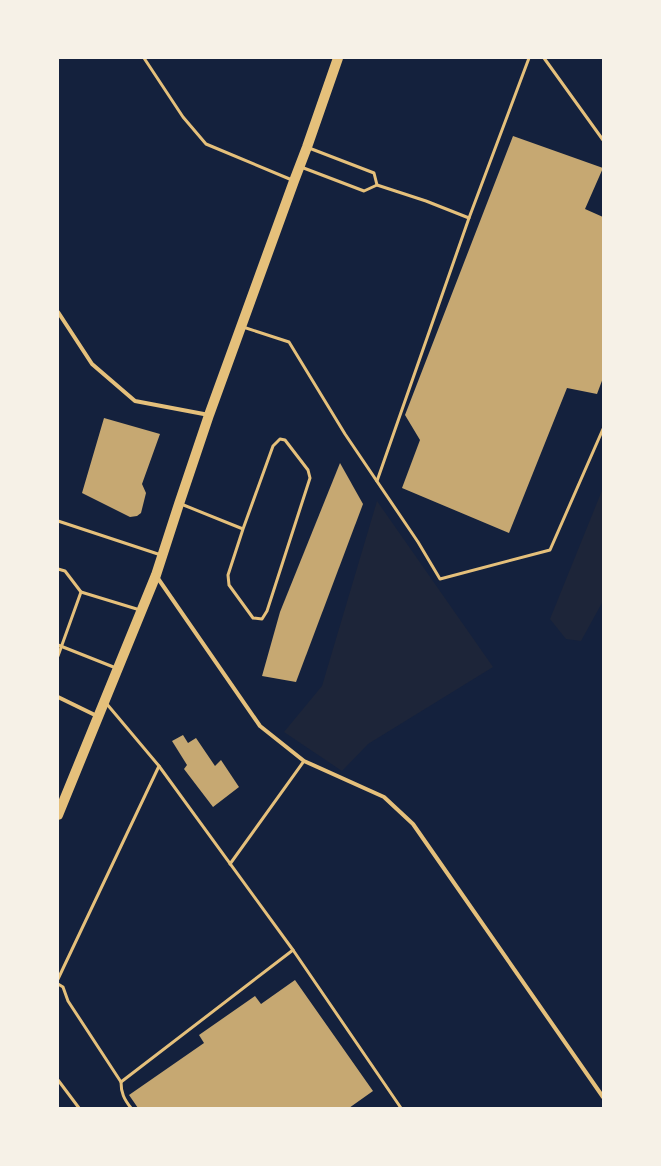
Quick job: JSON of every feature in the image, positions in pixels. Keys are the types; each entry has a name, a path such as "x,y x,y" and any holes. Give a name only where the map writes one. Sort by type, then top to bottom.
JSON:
{"main road":[{"path":"58,815 61,798 99,717 156,575 209,415 338,58"}],"street":[{"path":"58,312 92,364 135,401 209,415"},
{"path":"156,575 260,726 304,761 384,797 413,824 603,1097"},
{"path":"58,697 99,717"}],"lane":[{"path":"144,58 182,117 206,144 294,181"},
{"path":"377,481 469,218 529,58"},
{"path":"544,58 603,140"},
{"path":"307,147 374,173 377,185"},
{"path":"299,166 364,192 377,185 426,201 469,218"},
{"path":"241,326 289,342 345,434 418,542 440,579 550,550 603,429"},
{"path":"280,439 285,440 308,470 310,478 267,611 262,619 253,618 229,586 228,575 243,528 273,446 280,439"},
{"path":"179,504 243,528"},
{"path":"58,521 163,555"},
{"path":"58,569 65,571 81,592 142,610"},
{"path":"58,656 60,646 81,592"},
{"path":"60,646 118,669"},
{"path":"105,702 159,766 293,950 401,1108"},
{"path":"230,864 304,761"},
{"path":"58,979 159,766"},
{"path":"121,1082 293,950"},
{"path":"58,984 63,987 68,1001 121,1082 122,1094 131,1108"},
{"path":"58,1080 79,1108"}],"shaded area":[{"path":"603,488 603,601 581,641 566,639 550,619"},
{"path":"377,501 493,667 368,744 342,771 284,732 322,686"}],"building":[{"path":"513,136 603,168 585,209 603,217 603,378 597,394 567,388 509,533 402,488 420,440 405,415"},
{"path":"104,418 160,434 142,484 146,493 141,513 137,516 130,517 82,493"},
{"path":"340,463 363,504 296,682 262,676 280,612"},
{"path":"183,735 188,743 196,738 215,766 221,760 239,787 213,807 184,769 187,765 172,741"},
{"path":"295,980 373,1091 349,1108 138,1108 129,1095 204,1043 199,1035 255,996 261,1004"}]}
